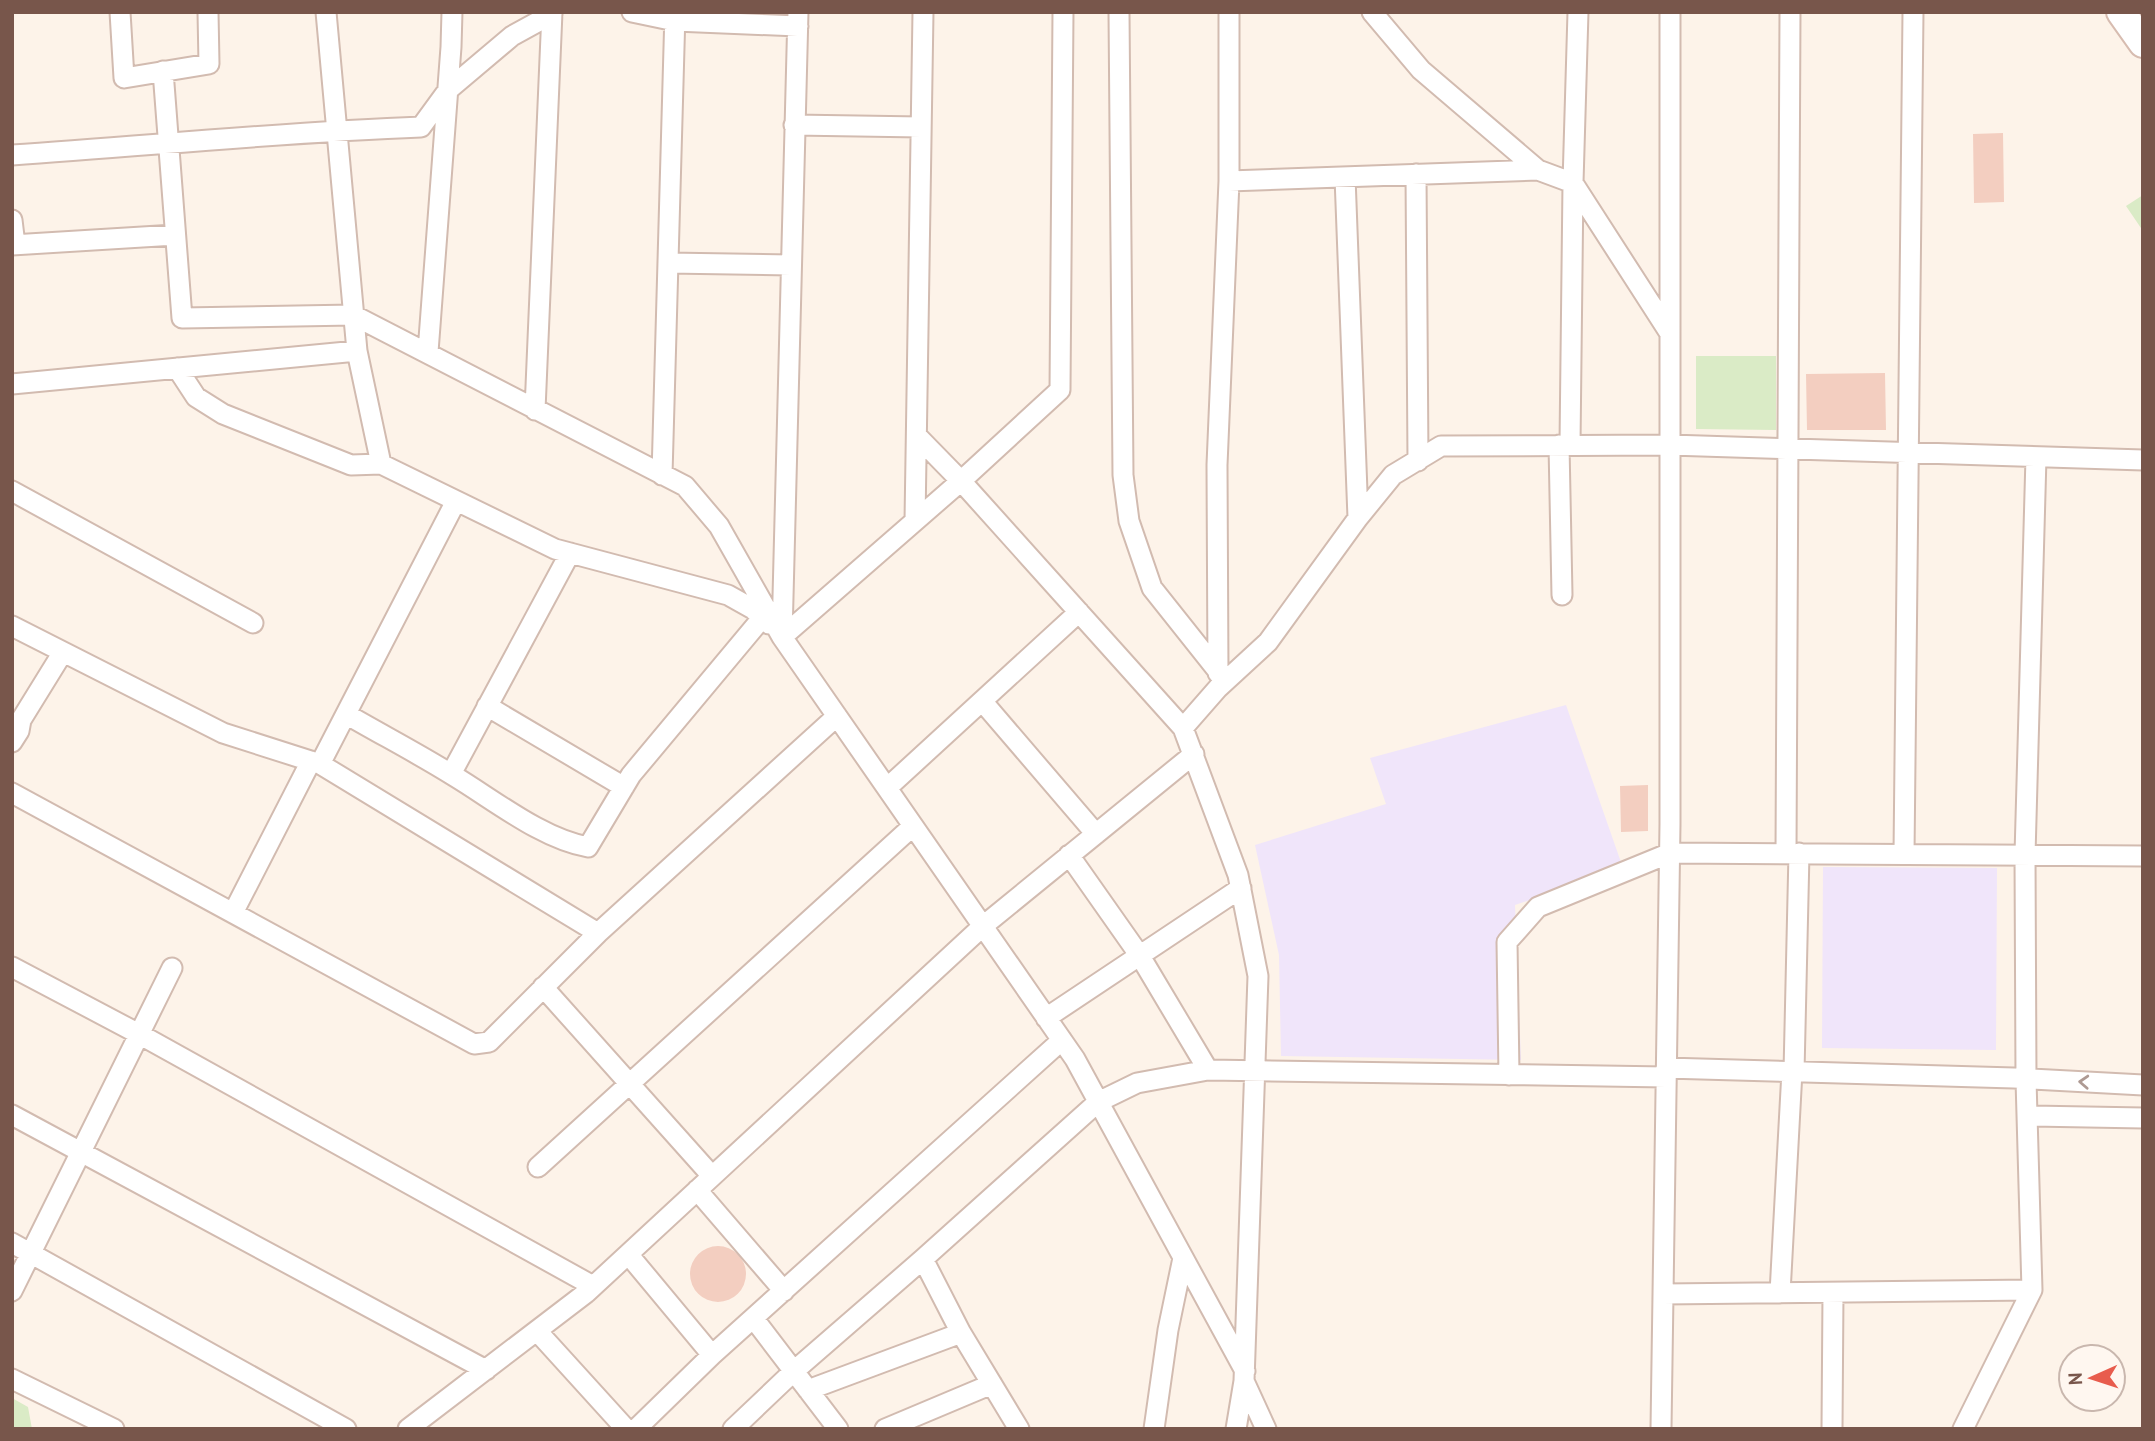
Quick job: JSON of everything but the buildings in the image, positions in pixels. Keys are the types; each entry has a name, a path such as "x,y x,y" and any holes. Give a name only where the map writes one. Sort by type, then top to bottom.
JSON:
{"street":[{"path":"120,12 124,78 209,64 208,12"},
{"path":"326,12 357,351 381,464"},
{"path":"428,352 452,12"},
{"path":"632,12 675,17 798,19 782,637"},
{"path":"915,521 923,12"},
{"path":"782,637 961,481 1060,390 1063,12"},
{"path":"1119,12 1123,475 1129,522 1153,588 1218,680"},
{"path":"1218,680 1217,465 1229,181 1229,12"},
{"path":"1372,12 1421,70 1538,170 1573,183 1670,333"},
{"path":"1562,595 1564,445 1578,12"},
{"path":"1661,1429 1670,853 1670,12"},
{"path":"1780,1293 1793,1071 1788,449 1790,12"},
{"path":"1904,854 1913,12"},
{"path":"2121,12 2143,43"},
{"path":"12,155 169,145 336,130 421,127 448,90 512,36 552,13"},
{"path":"535,410 552,13"},
{"path":"662,475 675,17"},
{"path":"163,71 181,318 353,315 685,486 719,526 782,637 1062,1040 1183,1258 1244,1376 1266,1429"},
{"path":"794,125 921,127"},
{"path":"1229,181 1538,170"},
{"path":"1416,174 1418,461"},
{"path":"1346,177 1358,518"},
{"path":"12,220 13,245 175,235"},
{"path":"668,263 791,265"},
{"path":"12,384 357,351"},
{"path":"177,368 196,397 223,414 351,465 381,464 555,549 728,596 753,609 782,637"},
{"path":"917,436 961,481 1183,728 1234,863 1258,976 1244,1376 1236,1429"},
{"path":"1183,728 1218,680 1268,642 1358,518 1393,475 1441,446 1670,444 2143,460"},
{"path":"1964,1429 2032,1290 2026,1080 2025,855 2036,457"},
{"path":"12,491 253,623"},
{"path":"233,914 315,762 346,714 456,501"},
{"path":"450,774 570,553"},
{"path":"887,788 1079,612"},
{"path":"346,714 546,833 588,847 631,775 762,618"},
{"path":"12,626 223,733 315,762 598,933"},
{"path":"12,742 19,731 21,720 62,652"},
{"path":"982,701 1096,834"},
{"path":"487,706 624,787"},
{"path":"12,793 474,1044 489,1042 598,933 837,716"},
{"path":"408,1429 593,1286 983,926 1194,754"},
{"path":"538,1167 913,826"},
{"path":"1509,1074 1507,942 1538,907 1670,853 2143,856"},
{"path":"1069,855 1140,956 1208,1070"},
{"path":"1046,1018 1241,888"},
{"path":"12,967 139,1034 593,1286"},
{"path":"12,1291 172,968"},
{"path":"543,987 712,1177"},
{"path":"636,1429 712,1355 1062,1040"},
{"path":"733,1429 794,1371 1098,1102 1137,1083 1208,1070 1509,1074 1793,1071 2143,1085"},
{"path":"12,1115 486,1370"},
{"path":"2027,1116 2143,1118"},
{"path":"697,1191 784,1291"},
{"path":"12,1243 346,1429"},
{"path":"628,1254 712,1355"},
{"path":"1154,1429 1168,1330 1183,1258"},
{"path":"923,1259 961,1333 1019,1429"},
{"path":"1663,1294 2032,1290"},
{"path":"1832,1429 1833,1293"},
{"path":"754,1319 838,1429"},
{"path":"537,1331 626,1429"},
{"path":"808,1390 961,1333"},
{"path":"12,1379 114,1429"},
{"path":"885,1429 992,1384"}],"shaded area":[{"path":"1566,705 1623,868 1515,905 1521,1060 1281,1056 1279,955 1255,845 1386,804 1370,758"},
{"path":"1823,867 1997,868 1996,1050 1822,1048"}],"green space":[{"path":"2143,195 2143,231 2126,206"},
{"path":"1696,356 1776,356 1776,430 1696,429"},
{"path":"12,1398 28,1407 32,1429 12,1429"}]}
